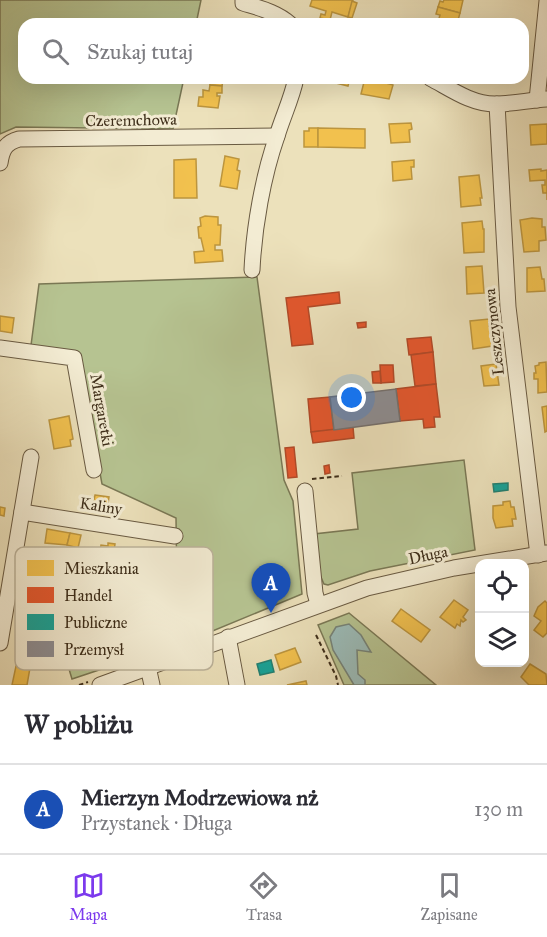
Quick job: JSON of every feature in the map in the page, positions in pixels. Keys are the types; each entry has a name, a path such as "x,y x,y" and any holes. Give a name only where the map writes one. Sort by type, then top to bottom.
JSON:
{"street":[{"path":"243,0 243,3 284,18"},
{"path":"442,84 473,100 497,104 542,99 547,1"},
{"path":"252,270 261,201 277,136 295,84"},
{"name":"Leszczynowa","path":"497,104 508,307 542,554"},
{"name":"Czeremchowa","path":"0,163 2,151 9,142 19,139 277,136"},
{"name":"Margaretki","path":"0,348 74,358 94,471"},
{"path":"16,547 31,457"},
{"path":"304,485 318,604"},
{"name":"Kaliny","path":"22,512 175,536"},
{"path":"0,643 15,554"},
{"name":"Długa","path":"213,643 367,588 418,575 542,554"},
{"path":"228,637 237,685"},
{"name":"Długa","path":"100,685 140,670"},
{"path":"149,670 152,685"}],"path":[{"path":"304,485 342,476"},
{"path":"316,635 338,685"}],"green space":[{"path":"0,0 201,0 197,18 18,18 18,84 183,84 173,129 16,127 0,134"},
{"path":"257,277 284,480 293,501 302,594 213,631 213,547 176,547 176,518 102,484 79,358 30,353 39,284"},
{"path":"464,460 475,550 370,571 328,585 324,584 320,575 314,534 358,529 352,473"},
{"path":"349,613 436,685 344,685 318,625"},
{"path":"69,670 99,670 72,679"}],"water":[{"path":"349,624 361,635 371,652 357,650 358,674 365,680 365,685 354,685 333,650 330,637 336,627"}],"building: Mieszkania":[{"path":"312,0 353,0 348,17 332,12 330,18 320,18 321,14 325,15 326,11 310,6"},
{"path":"463,0 460,13 438,7 440,1"},
{"path":"352,1 357,3 352,18 348,17"},
{"path":"438,7 460,13 459,18 439,18 440,15 436,14"},
{"path":"364,84 393,85 389,99 361,94"},
{"path":"210,85 222,86 222,93 217,93 217,96 220,96 218,108 198,106 199,97 203,97 203,90 209,91"},
{"path":"411,123 410,142 391,143 389,124"},
{"path":"547,124 547,144 531,145 530,125"},
{"path":"309,128 318,128 318,147 304,147 304,131 309,131"},
{"path":"318,128 365,129 365,148 318,147"},
{"path":"225,156 239,159 237,189 220,186"},
{"path":"196,159 197,198 174,198 174,160"},
{"path":"414,160 414,167 411,167 412,179 393,181 392,162"},
{"path":"541,169 541,171 547,170 547,193 543,193 542,185 545,185 545,180 530,181 529,170"},
{"path":"479,175 481,205 461,207 459,177"},
{"path":"218,217 218,225 221,225 220,245 215,245 215,250 222,250 223,261 195,263 194,252 204,251 198,227 201,226 200,218"},
{"path":"542,219 546,240 539,241 539,251 524,252 520,220"},
{"path":"482,221 484,252 464,253 462,223"},
{"path":"482,266 484,293 467,294 466,267"},
{"path":"540,267 545,291 527,292 527,268"},
{"path":"0,316 14,318 12,333 0,331"},
{"path":"489,319 494,339 491,339 492,346 473,349 470,321"},
{"path":"546,362 547,392 538,393 538,379 534,379 535,366"},
{"path":"496,364 499,385 484,386 481,366"},
{"path":"547,406 547,431 545,432 542,407"},
{"path":"69,416 73,439 70,440 71,446 54,449 49,420"},
{"path":"95,495 109,497 107,510 92,508"},
{"path":"510,501 511,507 514,507 516,519 512,519 513,526 496,528 493,506 503,505 503,502"},
{"path":"0,507 5,508 4,516 0,515"},
{"path":"47,529 70,533 67,545 45,543"},
{"path":"70,533 81,535 78,547 67,545"},
{"path":"108,543 115,544 115,547 101,547 101,545 108,546"},
{"path":"454,600 468,610 463,617 466,620 463,622 461,620 460,626 457,624 455,628 440,617"},
{"path":"545,601 547,603 547,633 543,637 534,630 541,621 534,616 538,607"},
{"path":"401,609 430,630 421,642 392,621"},
{"path":"295,648 301,662 280,670 275,655"},
{"path":"529,665 546,674 547,685 529,685 521,677"},
{"path":"15,670 30,670 27,685 12,685"},
{"path":"306,681 307,685 287,685"}],"building: Handel":[{"path":"339,292 340,303 308,307 313,344 292,346 286,298"},
{"path":"366,322 366,327 358,328 357,323"},
{"path":"431,337 433,352 409,355 407,339"},
{"path":"433,352 436,384 415,386 411,355"},
{"path":"380,365 393,365 394,382 381,383"},
{"path":"380,371 381,383 373,383 372,372"},
{"path":"436,384 440,417 434,417 435,427 424,428 423,419 400,421 396,389"},
{"path":"330,397 334,430 311,432 308,399"},
{"path":"353,427 354,438 313,443 311,432"},
{"path":"294,447 297,477 288,478 285,448"},
{"path":"329,465 330,473 325,474 324,466"}],"building: Publiczne":[{"path":"508,483 508,490 494,492 493,484"},
{"path":"271,660 274,672 260,675 257,664"}],"building: Przemysł":[{"path":"396,389 400,421 334,430 330,397"}],"place":[{"name":"Mierzyn Modrzewiowa nż","path":"271,613"}]}
